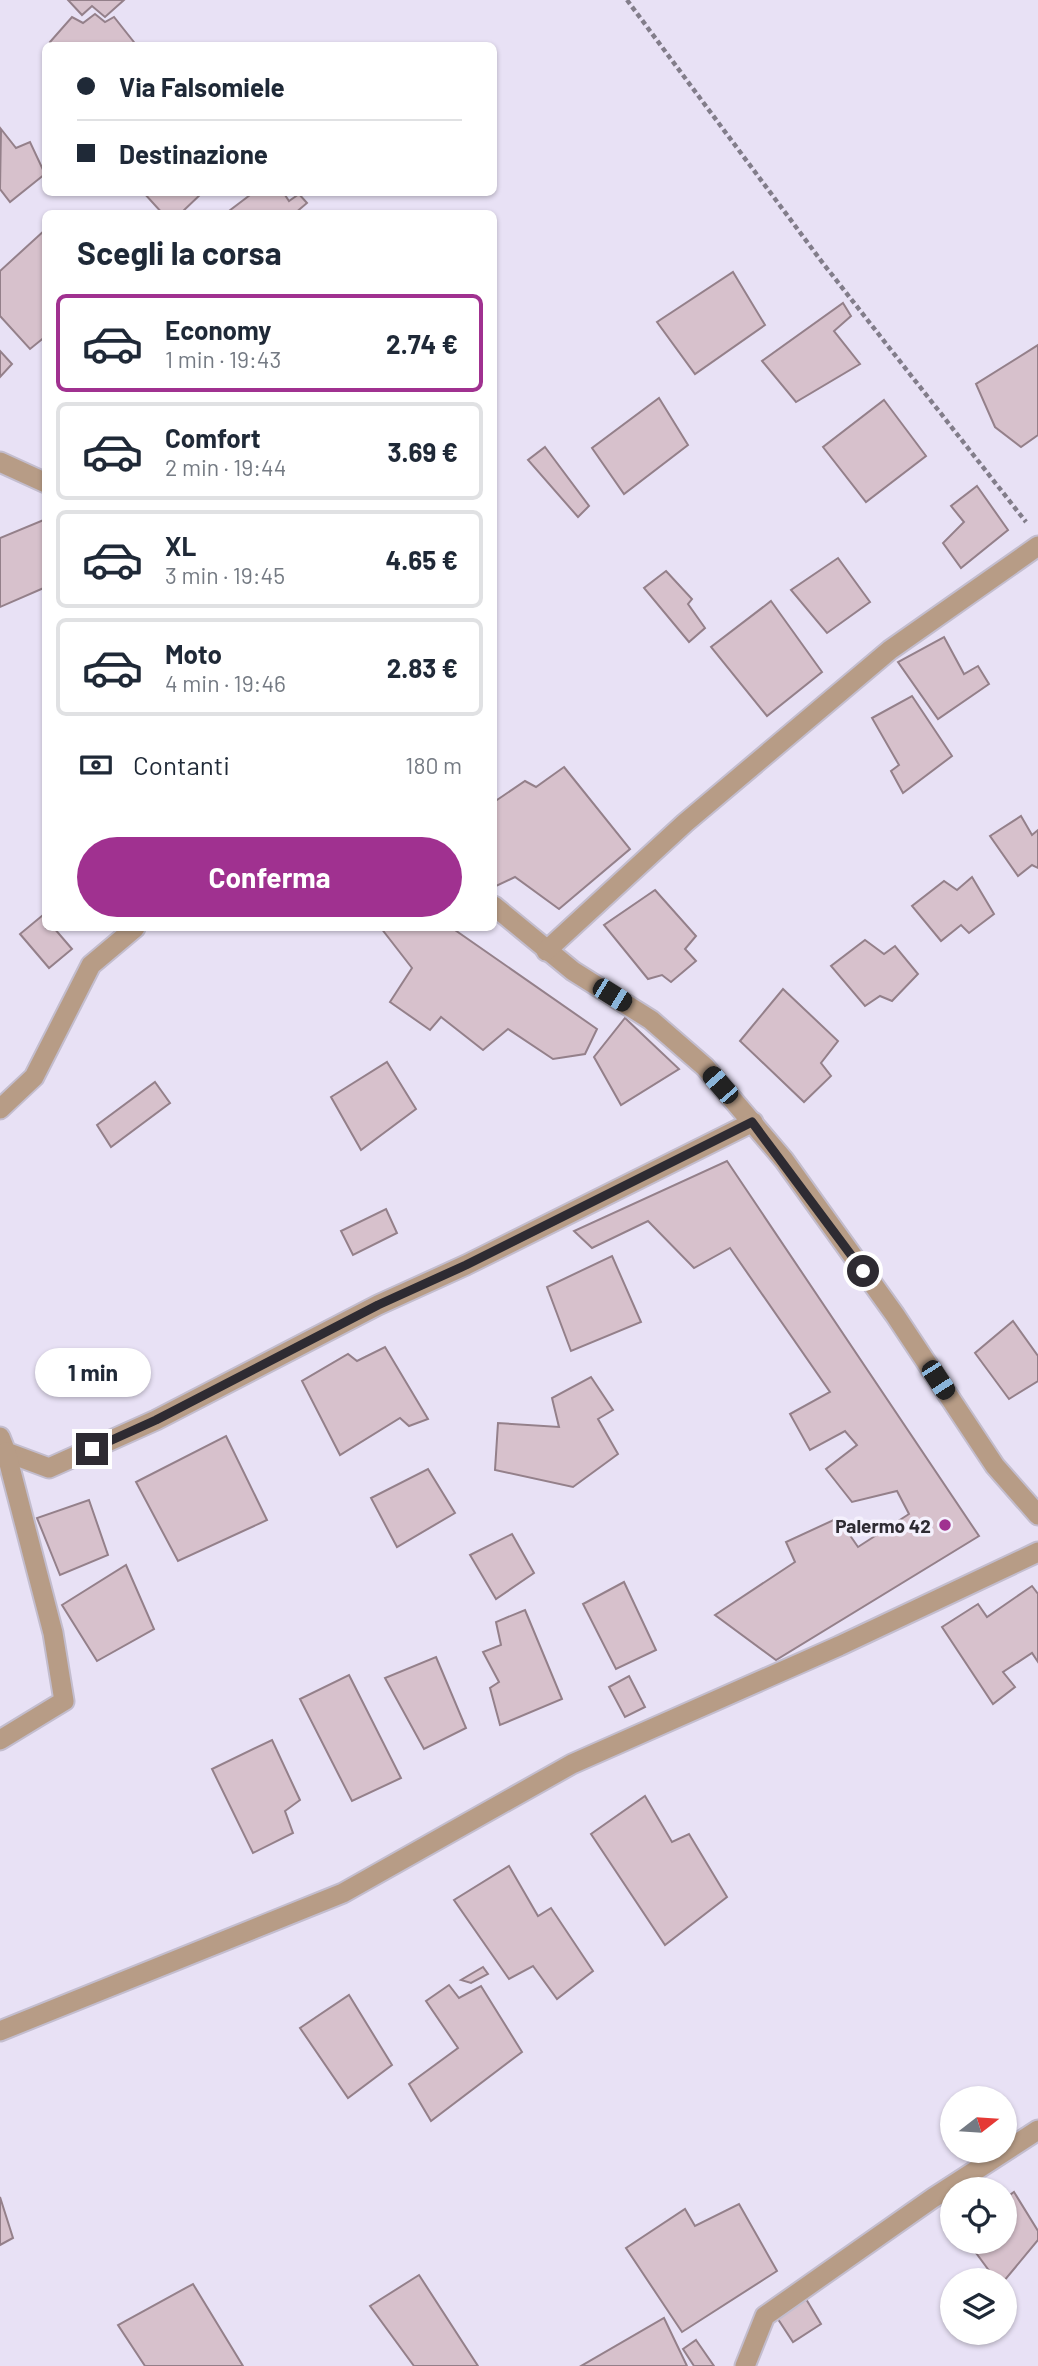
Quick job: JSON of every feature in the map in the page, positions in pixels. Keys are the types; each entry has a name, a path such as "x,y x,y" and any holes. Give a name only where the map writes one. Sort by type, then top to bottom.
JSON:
{"street":[{"path":"0,461 42,481"},
{"path":"546,951 685,823 890,650 1038,547"},
{"path":"497,909 546,951 651,1020 705,1067 752,1122 887,1304 995,1466 1038,1515"},
{"path":"0,1109 34,1077 91,965 131,931"},
{"path":"3,1445 49,1468 156,1420 378,1305 466,1265 752,1122"},
{"path":"0,1740 64,1701 53,1633 3,1445"},
{"path":"0,2031 342,1893 572,1764 839,1646 1038,1552"},
{"path":"745,2366 765,2316 933,2198 1038,2130"}],"path":[{"path":"627,0 822,262 1030,527"}],"building":[{"path":"68,0 124,0 105,17 92,6 82,15"},
{"path":"95,14 105,22 114,17 134,42 50,42 72,17 83,23"},
{"path":"1,129 16,148 30,142 42,168 42,176 10,202 0,189"},
{"path":"147,196 199,196 184,210 159,210"},
{"path":"249,196 286,196 289,201 301,196 307,203 299,210 230,210"},
{"path":"42,233 42,339 30,349 0,316 0,271"},
{"path":"733,272 765,325 695,374 657,322"},
{"path":"843,303 851,316 834,331 860,364 796,402 762,361"},
{"path":"1038,345 1038,435 1021,447 995,427 976,384"},
{"path":"0,351 12,364 0,377"},
{"path":"659,398 688,445 624,494 592,448"},
{"path":"884,400 926,456 866,502 823,447"},
{"path":"545,447 589,506 578,517 528,460"},
{"path":"977,486 1008,530 961,568 943,543 964,522 951,506"},
{"path":"42,521 42,589 0,607 0,538"},
{"path":"838,558 870,602 827,633 791,590"},
{"path":"666,571 692,599 688,604 705,628 689,642 644,588"},
{"path":"771,601 822,672 767,716 711,647"},
{"path":"944,637 964,674 978,666 989,684 938,719 898,662"},
{"path":"912,696 952,756 903,793 891,771 899,765 872,718"},
{"path":"564,767 630,849 559,909 515,877 497,886 497,800 525,781 536,787"},
{"path":"1021,816 1032,835 1038,830 1038,868 1032,865 1018,876 990,836"},
{"path":"972,877 994,914 969,933 961,925 941,941 912,906 944,881 957,890"},
{"path":"655,890 696,936 685,949 696,961 671,982 662,975 648,979 604,925"},
{"path":"42,916 42,931 57,931 72,949 49,968 20,934"},
{"path":"383,931 456,931 597,1029 585,1054 553,1059 508,1029 483,1050 441,1017 430,1030 390,1002 412,968"},
{"path":"865,940 884,954 895,946 918,974 892,1001 880,996 865,1006 831,966"},
{"path":"783,989 838,1041 821,1063 831,1076 804,1102 740,1041"},
{"path":"625,1018 679,1069 621,1105 594,1057"},
{"path":"387,1062 416,1109 361,1150 331,1097"},
{"path":"155,1082 170,1103 111,1147 97,1125"},
{"path":"727,1161 979,1536 776,1660 715,1615 795,1562 786,1542 838,1518 858,1547 909,1514 897,1491 852,1502 826,1469 857,1445 845,1431 810,1450 790,1414 830,1392 730,1248 694,1268 648,1221 592,1248 574,1231"},
{"path":"386,1209 397,1233 353,1255 341,1231"},
{"path":"612,1256 641,1322 571,1351 547,1287"},
{"path":"1013,1321 1038,1356 1038,1381 1009,1399 975,1353"},
{"path":"385,1347 428,1419 409,1426 400,1418 340,1455 302,1381 348,1354 357,1361"},
{"path":"591,1377 613,1410 598,1419 618,1454 573,1487 495,1470 498,1423 559,1427 552,1398"},
{"path":"226,1436 267,1520 178,1561 136,1482"},
{"path":"428,1469 455,1513 397,1547 371,1498"},
{"path":"89,1500 108,1555 60,1575 37,1518"},
{"path":"512,1534 534,1573 496,1599 470,1555"},
{"path":"126,1565 154,1629 97,1661 62,1605"},
{"path":"624,1582 656,1650 616,1669 583,1604"},
{"path":"1032,1586 1038,1594 1038,1662 1032,1653 1003,1672 1015,1687 993,1704 942,1627 978,1604 987,1617"},
{"path":"525,1610 562,1699 500,1725 490,1688 499,1682 483,1652 501,1645 496,1622"},
{"path":"436,1657 466,1728 424,1749 385,1678"},
{"path":"349,1675 401,1778 352,1801 300,1699"},
{"path":"629,1676 645,1707 625,1717 609,1687"},
{"path":"272,1740 300,1800 285,1811 293,1833 253,1853 212,1769"},
{"path":"645,1796 672,1842 689,1834 727,1897 665,1945 591,1834"},
{"path":"509,1866 538,1916 551,1908 593,1971 557,1999 533,1966 509,1979 454,1900"},
{"path":"483,1967 488,1974 471,1983 461,1980"},
{"path":"449,1985 459,1998 481,1986 522,2052 431,2121 409,2084 458,2048 426,2001"},
{"path":"349,1995 392,2065 348,2098 300,2028"},
{"path":"0,2197 13,2238 0,2245"},
{"path":"1017,2197 1038,2231 1038,2240 1015,2268 987,2268 977,2254 1017,2254"},
{"path":"739,2204 777,2271 682,2332 626,2248 685,2209 695,2226"},
{"path":"419,2275 478,2366 414,2366 370,2306"},
{"path":"193,2284 243,2366 145,2366 118,2325"},
{"path":"803,2294 821,2324 793,2342 774,2313"},
{"path":"664,2318 687,2366 581,2366"},
{"path":"696,2340 714,2366 694,2366 683,2349"}],"place":[{"name":"Palermo 42","path":"945,1525"}],"route":[{"path":"92,1449 156,1420 378,1305 466,1265 752,1122 784,1160 863,1271"}]}
